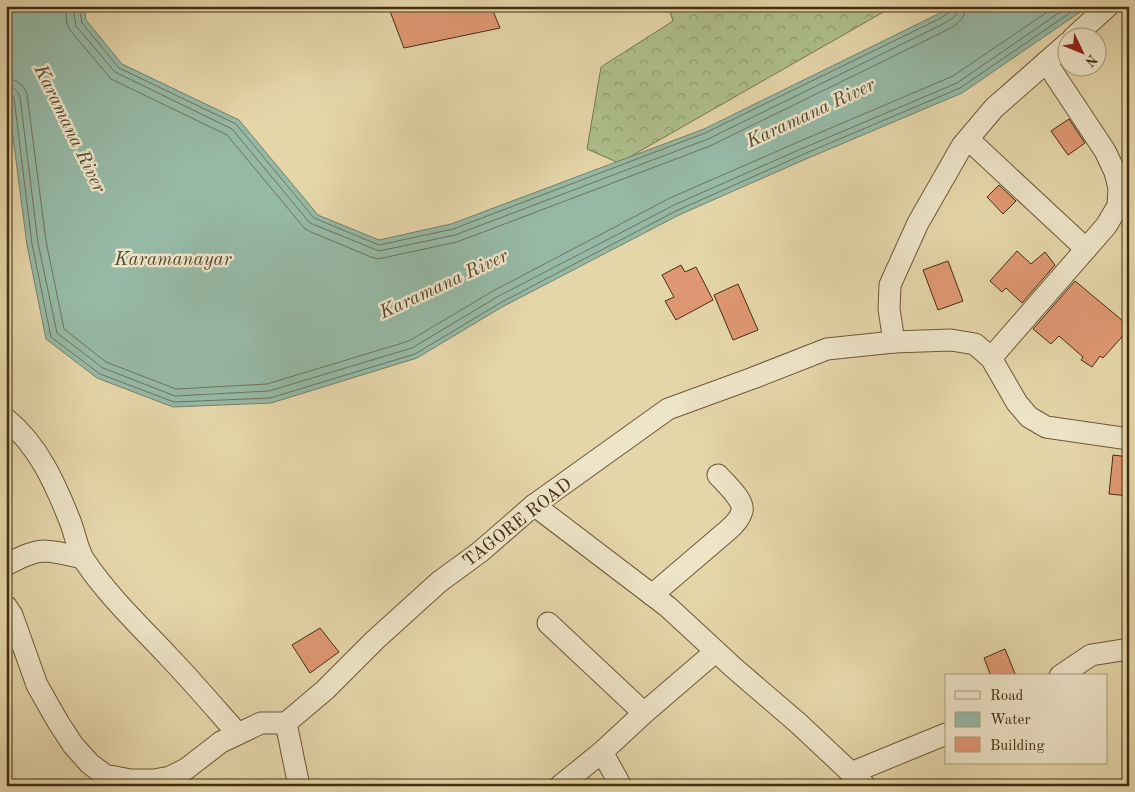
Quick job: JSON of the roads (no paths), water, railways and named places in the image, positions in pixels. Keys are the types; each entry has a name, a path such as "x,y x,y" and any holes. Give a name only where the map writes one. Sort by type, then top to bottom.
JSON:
{"street":[{"path":"1084,28 1108,6"},
{"path":"894,342 889,309 890,285 918,223 962,146 994,108 1058,51"},
{"path":"991,358 1123,209 1115,172 1105,151 1046,62"},
{"path":"968,139 1086,249"},
{"name":"TAGORE ROAD","path":"286,723 325,690 375,640 438,582 480,552 534,505 668,409 827,349 894,342 951,340 975,344 991,358 1017,403 1029,417 1046,427 1129,439"},
{"path":"6,419 18,429 40,458 55,485 82,558 106,590 186,674 238,734"},
{"path":"652,595 727,531 738,519 742,510 741,502 718,475"},
{"path":"534,505 668,607 858,779 945,735"},
{"path":"6,565 21,557 42,551 82,558"},
{"path":"6,606 12,615 38,685 58,722 90,764 104,775 130,780 154,780 170,777 186,769 221,742 261,723 286,723 299,786"},
{"path":"548,624 644,713"},
{"path":"1062,674 1091,655 1129,649"},
{"path":"560,786 602,752 644,713 716,652"},
{"path":"602,752 621,786"}],"water":[{"name":"Karamanayar","path":"6,6 84,6 86,20 122,64 239,120 318,215 379,240 451,224 704,129 951,6 1089,6 962,93 679,215 502,307 417,358 271,403 173,407 97,378 46,339 27,245 6,83"}],"water label":[{"name":"Karamana River","path":"810,112"},
{"name":"Karamana River","path":"71,128"},
{"name":"Karamana River","path":"443,283"}]}
